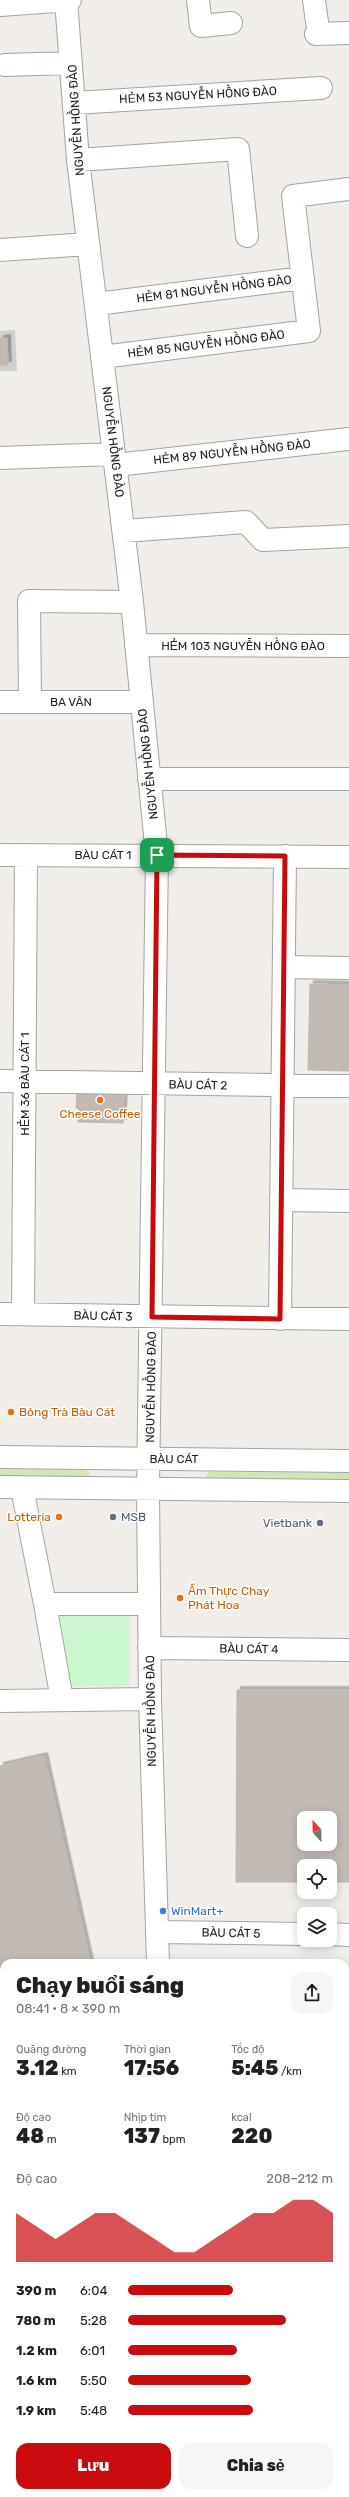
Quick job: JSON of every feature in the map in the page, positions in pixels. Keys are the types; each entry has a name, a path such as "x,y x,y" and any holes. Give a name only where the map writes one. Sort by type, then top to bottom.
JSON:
{"street":[{"path":"0,5 67,0"},
{"name":"NGUYỄN HỒNG ĐÀO","path":"67,0 78,160 124,531 157,855 152,1317 148,1489 150,1699 158,1959"},
{"path":"198,0 201,26 231,23"},
{"path":"314,0 316,28 349,33"},
{"path":"5,65 71,63"},
{"name":"HẺM 53 NGUYỄN HỒNG ĐÀO","path":"74,103 321,88"},
{"path":"78,160 238,149 247,236"},
{"path":"303,278 293,196 349,189"},
{"path":"0,250 88,244"},
{"name":"HẺM 81 NGUYỄN HỒNG ĐÀO","path":"96,304 303,278 309,331"},
{"name":"HẺM 85 NGUYỄN HỒNG ĐÀO","path":"102,357 309,331"},
{"name":"HẺM 89 NGUYỄN HỒNG ĐÀO","path":"0,458 115,459 349,439"},
{"path":"124,531 246,522 263,540 349,536"},
{"path":"30,702 29,601 132,602"},
{"name":"HẺM 103 NGUYỄN HỒNG ĐÀO","path":"136,645 349,646"},
{"name":"BA VÂN","path":"0,702 142,702"},
{"path":"149,779 349,779"},
{"name":"BÀU CÁT 1","path":"0,854 349,857"},
{"name":"HẺM 36 BÀU CÁT 1","path":"23,1314 26,855"},
{"path":"280,1319 285,856"},
{"path":"284,967 349,968"},
{"name":"BÀU CÁT 2","path":"0,1081 349,1086"},
{"path":"281,1200 349,1202"},
{"name":"BÀU CÁT 3","path":"0,1314 349,1319"},
{"name":"BÀU CÁT","path":"0,1457 349,1461"},
{"path":"0,1487 349,1491"},
{"path":"22,1488 62,1700"},
{"path":"45,1604 149,1604"},
{"name":"BÀU CÁT 4","path":"149,1648 349,1650"},
{"path":"0,1701 150,1699"},
{"name":"BÀU CÁT 5","path":"157,1932 297,1934"},
{"path":"337,1934 349,1935"}],"shaded area":[{"path":"15,330 17,371 0,371 0,331"}],"green space":[{"path":"0,1469 86,1470 90,1474 89,1478 0,1478"},
{"path":"209,1472 349,1473 349,1482 207,1479 206,1475"},
{"path":"54,1615 130,1615 130,1686 68,1686"}],"building":[{"path":"7,338 8,365 0,365 0,339"},
{"path":"310,984 349,985 349,1071 308,1070"},
{"name":"Cheese Coffee","path":"77,1090 124,1092 123,1109 76,1108"},
{"path":"79,1108 123,1109 123,1123 78,1122"},
{"path":"237,1690 349,1690 349,1882 337,1882 337,1859 297,1859 297,1882 236,1882"},
{"path":"44,1756 89,1959 0,1959 0,1766"}],"place":[{"name":"Cheese Coffee","path":"100,1100"},
{"name":"Bông Trà Bàu Cát","path":"11,1412"},
{"name":"Lotteria","path":"59,1517"},
{"name":"MSB","path":"113,1517"},
{"name":"Vietbank","path":"320,1523"},
{"name":"Ẩm Thực Chay Phát Hoa","path":"180,1598"},
{"name":"WinMart+","path":"163,1911"}],"route":[{"path":"157,855 285,856 280,1319 152,1317 157,855"}]}
